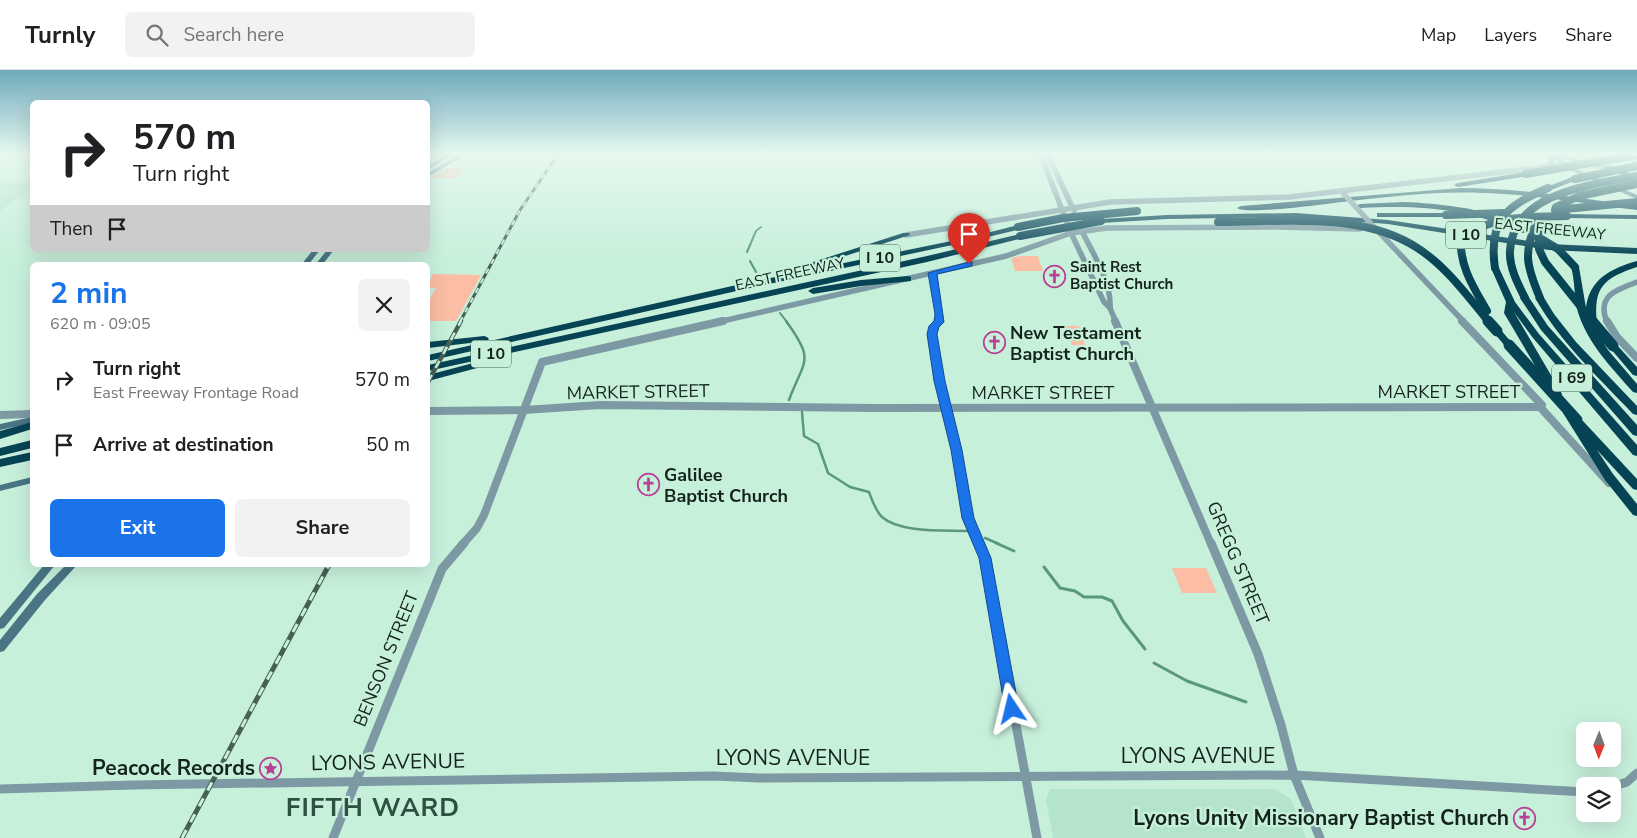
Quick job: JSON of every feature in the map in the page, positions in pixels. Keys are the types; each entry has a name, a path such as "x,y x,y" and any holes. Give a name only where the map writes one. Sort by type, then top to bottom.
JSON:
{"highway":[{"path":"1250,208 1425,189"},
{"name":"I 69","path":"1545,189 1519,201 1510,208 1495,227 1492,246 1495,268 1508,297 1536,336 1637,452"},
{"path":"1579,189 1564,192 1534,207 1517,224 1510,240 1510,256 1525,298 1544,328 1637,432"},
{"name":"I 69","path":"1614,189 1579,196 1559,205 1538,220 1528,237 1527,265 1540,298 1562,332 1637,412"},
{"name":"EAST FREEWAY","path":"430,358 741,286 971,239 1139,216 1198,210 1279,207 1407,194 1482,190 1505,191 1637,208"},
{"path":"1296,215 1446,215 1543,211 1637,202"},
{"path":"1198,210 1285,210 1422,204 1468,210 1526,231 1553,246 1575,266 1583,310 1594,337 1601,349 1637,390"},
{"name":"EAST FREEWAY","path":"430,368 866,273 1019,232 1063,218 1296,215 1388,222 1549,247 1637,251"},
{"path":"1139,216 1218,222 1348,224 1388,232 1411,244 1452,280 1533,374 1637,486"},
{"path":"1497,330 1466,273 1460,256 1461,238 1486,222 1507,218 1637,216"},
{"path":"1538,220 1539,249 1545,262 1637,373"},
{"path":"741,286 906,235"},
{"path":"1594,337 1591,317 1592,293 1601,281 1611,274 1637,264"},
{"path":"664,316 860,283 908,278"},
{"path":"1508,297 1509,313 1583,438 1637,513"},
{"path":"430,345 579,323"},
{"path":"430,377 517,354 554,340"},
{"path":"0,435 30,427"},
{"path":"0,452 30,444"},
{"path":"0,463 30,456"}],"main road":[{"path":"1618,189 1637,197"},
{"path":"307,262 315,252"},
{"path":"321,262 329,252"},
{"path":"0,427 30,420"},
{"path":"0,488 30,480"},
{"path":"0,625 48,567"},
{"path":"0,648 41,597 70,567"}],"street":[{"name":"GREGG STREET","path":"1054,189 1071,233 1104,302 1110,308 1258,654 1282,725 1294,775 1320,838"},
{"name":"GREGG STREET","path":"1064,189 1107,288 1112,303 1110,308"},
{"path":"906,235 1062,208 1129,200 1246,199 1343,193 1376,189"},
{"path":"1343,193 1542,405 1540,408 1637,513"},
{"path":"908,278 1006,256 1081,230 1121,227 1285,227 1347,228 1380,233"},
{"path":"932,273 939,314 939,322 934,326 932,334 946,408 957,450 968,518 985,558 1037,838"},
{"name":"BENSON STREET","path":"333,838 442,570 480,522 542,362 908,278"},
{"path":"1637,282 1625,285 1610,294 1604,311 1605,319 1616,337 1637,358"},
{"name":"MARKET STREET","path":"431,411 524,410 600,405 946,408 1540,408"},
{"path":"0,415 30,414"},
{"path":"1621,784 1627,782 1637,773"},
{"name":"LYONS AVENUE","path":"0,789 356,781 713,776 760,778 1294,775 1576,791"}],"shaded area":[{"path":"0,189 30,189 30,190 0,211"},
{"path":"1038,256 1043,271 1015,271 1011,258"},
{"path":"433,274 481,275 456,321 430,321 430,298 436,288 430,288 430,280"},
{"path":"1065,326 1079,326 1085,345 1072,345"},
{"path":"1172,568 1206,568 1217,593 1182,593"},
{"path":"1050,789 1275,789 1291,799 1306,838 1053,838 1046,800"}],"waterway":[{"path":"747,252 756,231 761,227"},
{"path":"750,261 756,272"},
{"path":"780,313 787,322"},
{"path":"786,321 804,353 803,368 789,400"},
{"path":"802,412 804,436 818,444 828,473 850,487 869,492 882,517 900,526 911,528 967,531"},
{"path":"985,538 999,544"},
{"path":"996,543 1014,551"},
{"path":"1044,567 1060,588 1075,591 1084,597 1102,597 1112,601 1123,621 1145,649"},
{"path":"1154,663 1187,681 1246,702"}],"railway":[{"path":"460,322 520,210 534,189"},
{"path":"430,378 461,321"},
{"path":"182,838 328,567"}],"place":[{"name":"Saint Rest Baptist Church","path":"1054,276"},
{"name":"New Testament Baptist Church","path":"994,343"},
{"name":"Galilee Baptist Church","path":"648,485"},
{"name":"Peacock Records","path":"271,768"},
{"name":"Lyons Unity Missionary Baptist Church","path":"1525,818"}],"district":[{"name":"FIFTH WARD","path":"373,807"}],"route":[{"path":"969,264 932,273 939,322 934,326 932,334 939,381 957,450 968,518 985,558 1012,709"}]}
